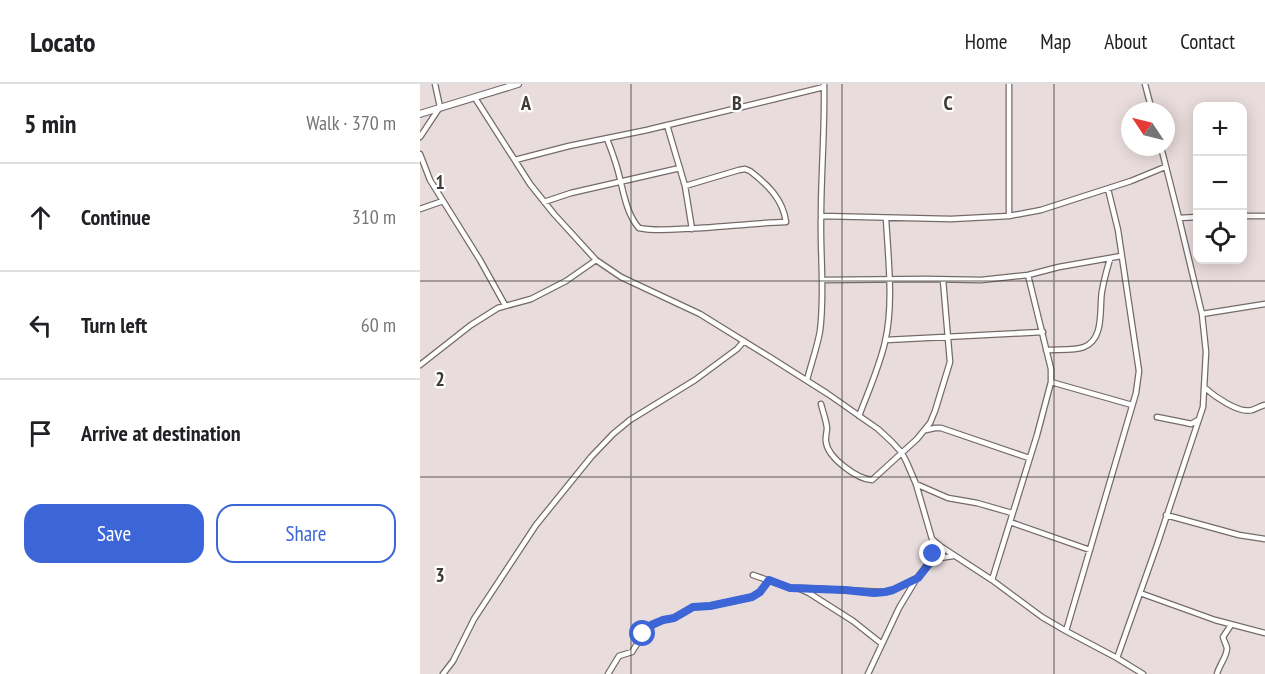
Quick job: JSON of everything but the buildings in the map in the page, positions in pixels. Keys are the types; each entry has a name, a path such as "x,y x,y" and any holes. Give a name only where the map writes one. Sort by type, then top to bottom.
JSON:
{"street":[{"path":"420,137 440,107 435,84"},
{"path":"420,114 518,84"},
{"path":"1009,84 1009,216"},
{"path":"1145,84 1150,102"},
{"path":"515,160 824,86 821,216 823,280 820,331 807,380"},
{"path":"475,98 530,184 596,260 621,277 700,315 807,380 886,436 902,453 916,484 932,539 933,554 929,564 899,608 868,674"},
{"path":"667,125 685,186 692,229"},
{"path":"607,139 631,216 639,228 692,229 786,222 782,204 776,196 756,176 745,169 685,186"},
{"path":"420,154 430,180 505,305"},
{"path":"1117,658 1203,407 1205,388 1206,352 1202,314 1163,156"},
{"path":"821,216 951,219 1009,216 1041,210 1108,189 1165,167"},
{"path":"544,202 571,193 680,168"},
{"path":"1066,631 1136,393 1138,371 1118,230 1108,189"},
{"path":"420,209 443,201"},
{"path":"1247,216 1265,216"},
{"path":"1179,218 1193,217"},
{"path":"859,416 886,340 889,279 886,218"},
{"path":"823,280 981,280 1028,275 1121,256"},
{"path":"1046,350 1082,348 1092,342 1100,323 1102,292 1110,259"},
{"path":"420,365 483,316 505,305 531,299 596,260"},
{"path":"992,580 1051,382 1051,369 1028,275"},
{"path":"821,404 826,424 826,442 831,454 865,479 872,480 926,430 933,417 950,362 943,280"},
{"path":"1202,314 1265,304"},
{"path":"886,340 1043,332"},
{"path":"443,674 453,661 474,619 536,525 591,457 630,420 695,380 737,349 744,341"},
{"path":"1051,382 1132,405"},
{"path":"1205,388 1225,403 1248,411 1265,405"},
{"path":"933,417 938,428"},
{"path":"1157,417 1191,424 1198,420"},
{"path":"926,430 938,428 1029,458"},
{"path":"916,484 948,498 1012,513"},
{"path":"1166,515 1239,535 1265,539"},
{"path":"1010,522 1090,550"},
{"path":"932,539 1042,617 1143,674"},
{"path":"929,564 940,558 953,556"},
{"path":"753,574 790,588 874,593 893,590 918,578"},
{"path":"608,674 619,656 632,652 651,625 674,618 693,607 710,606 752,597 760,592 769,580"},
{"path":"798,588 822,601 882,644"},
{"path":"1140,593 1215,620 1265,633"},
{"path":"1217,674 1227,646 1223,637 1231,625"}],"route":[{"path":"643,634 651,625 674,618 693,607 710,606 752,597 760,592 769,580 790,588 874,593 893,590 918,578 929,564 933,554"}]}
